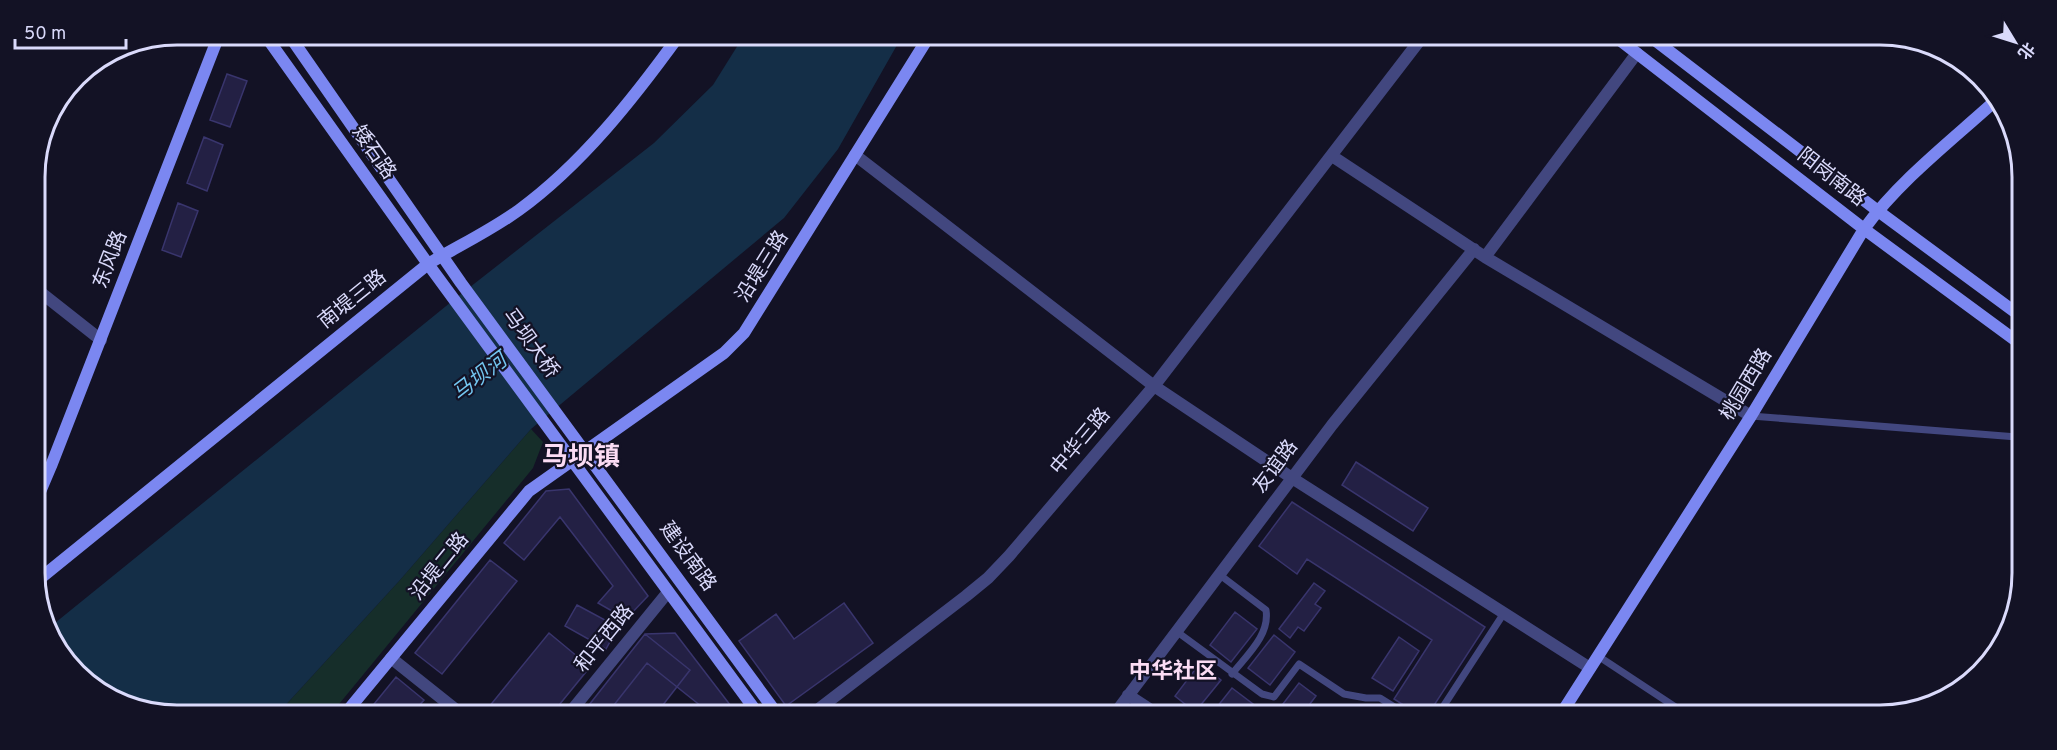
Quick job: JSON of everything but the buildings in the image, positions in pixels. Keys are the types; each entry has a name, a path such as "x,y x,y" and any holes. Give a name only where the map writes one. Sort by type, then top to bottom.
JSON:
{"street":[{"name":"东风路","path":"45,479 215,45"},
{"name":"矮石路","path":"273,45 449,294"},
{"name":"矮石路","path":"296,45 461,283"},
{"name":"南堤三路","path":"45,574 428,264 489,230 519,210 565,170 622,108 672,45"},
{"name":"沿堤三路","path":"571,459 733,346 754,320 924,45"},
{"name":"中华三路","path":"824,705 988,578 1154,386 1416,45"},
{"name":"阳岗南路","path":"1626,45 1864,229 2012,338"},
{"name":"阳岗南路","path":"1661,45 1878,211 2012,310"},
{"path":"1485,257 1637,53"},
{"name":"桃园西路","path":"1567,705 1751,416 1864,229 1878,211 1990,104"},
{"path":"855,155 1154,386 1292,478 1590,668"},
{"path":"1332,156 1485,257 1751,416"},
{"name":"友谊路","path":"1121,705 1292,478 1474,249"},
{"name":"马坝大桥","path":"461,283 567,427"},
{"name":"马坝大桥","path":"449,294 555,438"},
{"path":"45,295 100,340"},
{"name":"建设南路","path":"567,427 771,705"},
{"name":"建设南路","path":"555,438 752,705"},
{"name":"沿堤二路","path":"352,705 529,491 571,459"},
{"name":"和平西路","path":"576,705 668,592"},
{"path":"391,658 450,705"},
{"path":"1128,695 1143,705"}],"lane":[{"path":"1751,416 2012,436"},
{"path":"1220,575 1266,610 1268,620 1265,631 1232,674"},
{"path":"1444,705 1504,613"},
{"path":"1176,631 1262,694 1274,697 1299,664 1344,694 1380,698 1391,705"},
{"path":"1598,656 1672,705"}],"green space":[{"path":"531,429 543,442 533,468 338,705 286,705 400,580"}],"water":[{"name":"马坝河","path":"738,45 897,45 838,149 784,218 531,429 400,580 286,705 177,705 143,701 104,683 78,660 67,646 55,623 456,298 654,143 713,85"}],"district":[{"name":"马坝镇","path":"581,458"},
{"name":"中华社区","path":"1173,672"}]}
